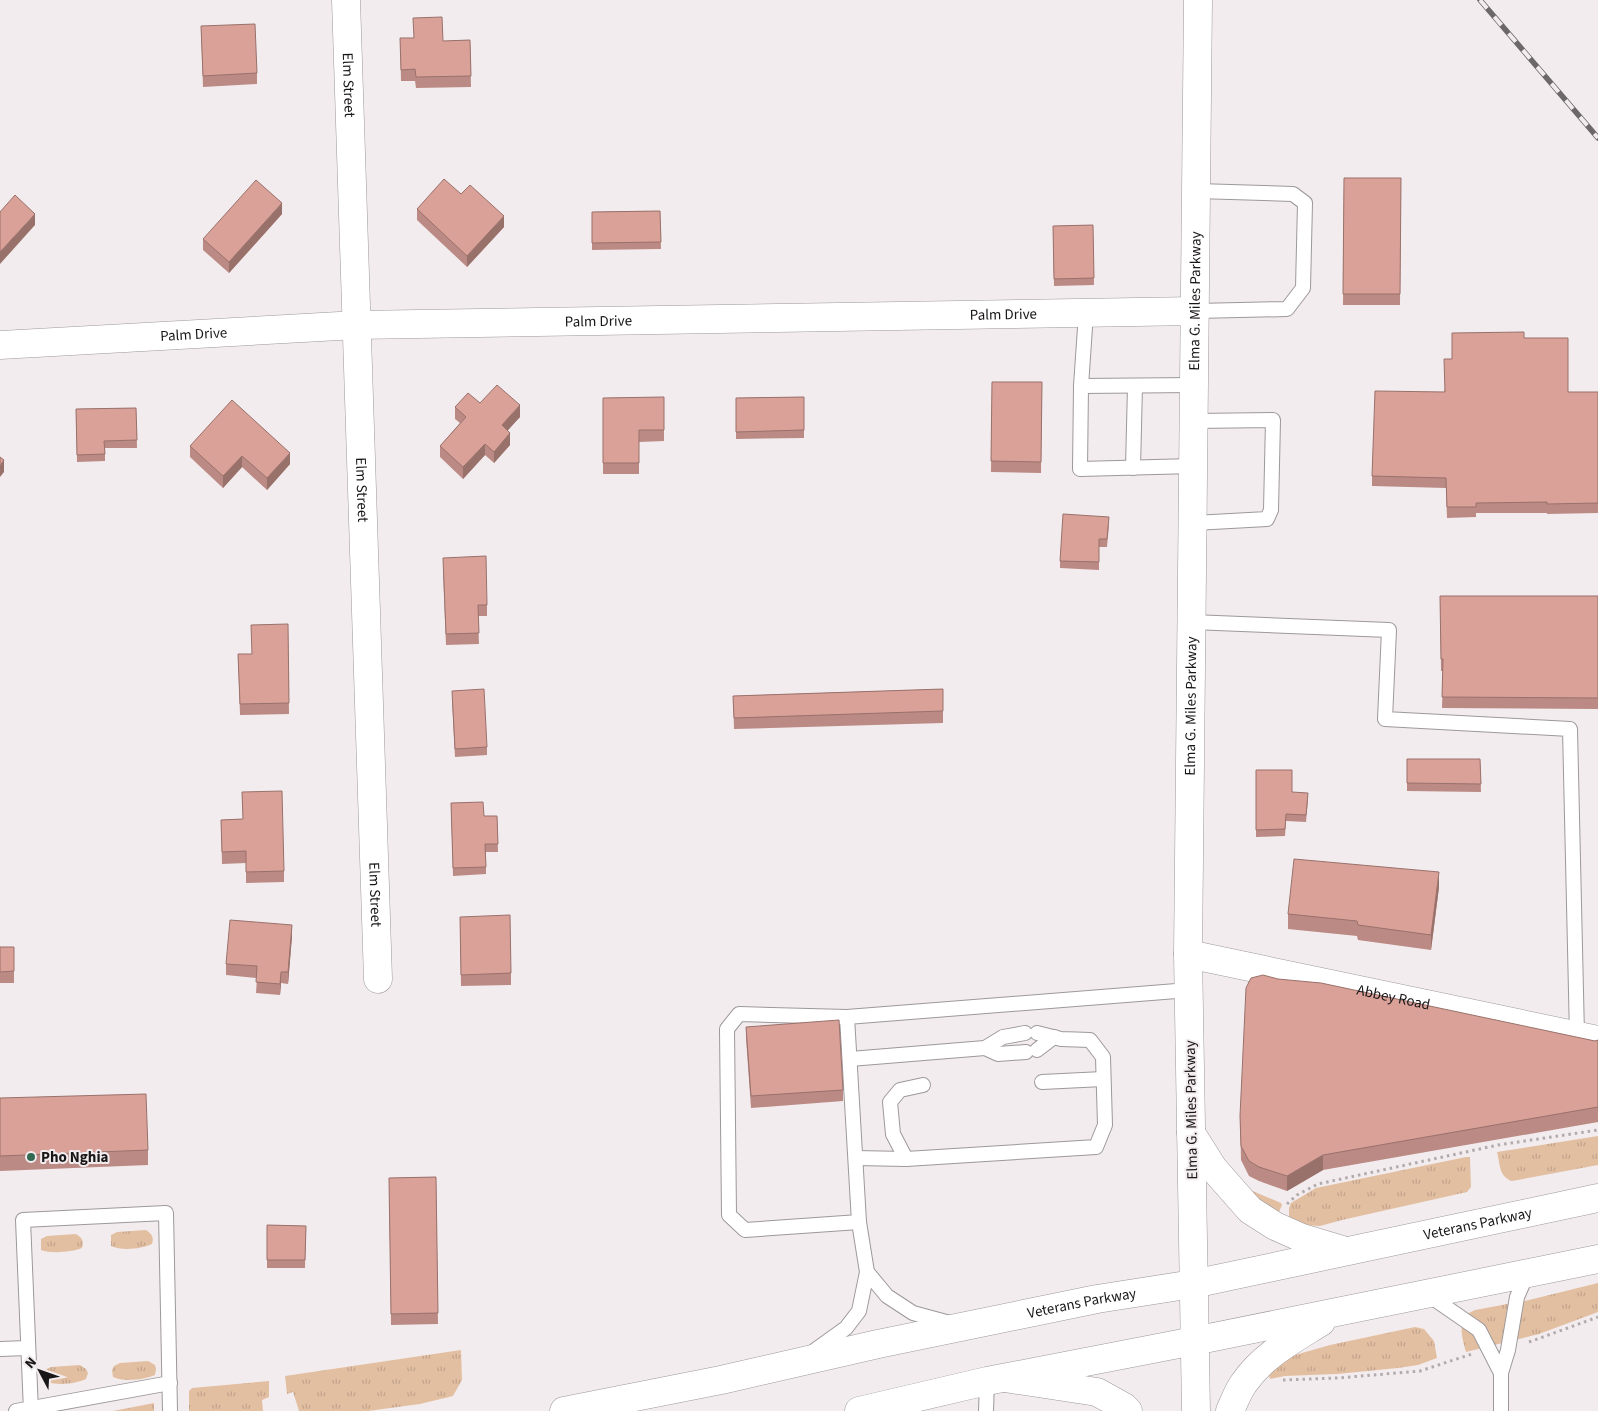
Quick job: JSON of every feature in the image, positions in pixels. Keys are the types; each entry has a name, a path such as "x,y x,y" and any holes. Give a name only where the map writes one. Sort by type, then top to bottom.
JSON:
{"main road":[{"name":"Elm Street","path":"346,0 378,979"},
{"name":"Elma G. Miles Parkway","path":"1196,1411 1188,954 1198,191 1198,0"},
{"name":"Palm Drive","path":"0,345 357,325 1196,311"},
{"name":"Abbey Road","path":"1188,954 1588,1037"},
{"path":"1191,1133 1213,1168 1250,1210 1275,1226 1302,1238 1346,1251"},
{"name":"Veterans Parkway","path":"564,1411 721,1380 801,1361 1097,1299 1193,1284 1598,1198"},
{"path":"859,1411 897,1407 996,1380 1598,1259"},
{"path":"1230,1411 1243,1384 1256,1368 1287,1342 1338,1312"},
{"path":"996,1380 1097,1392 1128,1411"}],"lane":[{"path":"1196,311 1286,309 1303,288 1305,203 1293,194 1198,191"},
{"path":"1086,313 1081,386 1080,469 1193,466"},
{"path":"1081,386 1194,385"},
{"path":"1134,386 1134,468"},
{"path":"1194,421 1273,420 1271,510 1267,519 1194,522"},
{"path":"1192,622 1389,630 1385,719 1570,729 1588,1037"},
{"path":"859,1222 745,1230 728,1215 727,1029 739,1014 847,1017 1189,990"},
{"path":"801,1361 846,1328 859,1311 867,1272 859,1222 847,1017"},
{"path":"850,1059 985,1048 1003,1037 1031,1033 1090,1040 1103,1056 1104,1125 1096,1147 906,1158 856,1158"},
{"path":"985,1048 998,1054 1032,1051 1054,1037"},
{"path":"1042,1082 1103,1079"},
{"path":"906,1158 893,1134 890,1102 900,1090 923,1085"},
{"path":"31,1409 23,1220 166,1213 170,1411"},
{"path":"867,1272 886,1296 913,1313 946,1322 976,1325"},
{"path":"1501,1411 1501,1373 1508,1350 1517,1297 1527,1274"},
{"path":"1426,1294 1479,1330 1501,1373"},
{"path":"0,1349 28,1348"},
{"path":"986,1411 996,1380"},
{"path":"16,1411 170,1383"}],"path":[{"path":"1286,1207 1288,1202 1297,1195 1318,1184 1498,1145 1598,1130"},
{"path":"1508,1350 1598,1317"},
{"path":"1281,1380 1338,1378 1420,1371 1474,1354 1490,1352"}],"green space":[{"path":"1598,1136 1598,1165 1512,1181 1502,1173 1497,1152"},
{"path":"1470,1157 1471,1187 1467,1192 1320,1226 1302,1225 1289,1220 1291,1203 1316,1188"},
{"path":"1248,1189 1281,1203 1282,1205 1277,1217 1270,1212"},
{"path":"146,1230 152,1236 152,1244 132,1249 111,1246 111,1235 117,1232"},
{"path":"76,1234 82,1240 82,1248 62,1252 41,1250 41,1239 47,1236"},
{"path":"1598,1283 1598,1312 1539,1334 1466,1352 1462,1337 1465,1315 1475,1310 1529,1300"},
{"path":"1415,1327 1424,1329 1434,1341 1437,1358 1418,1365 1398,1368 1337,1374 1285,1376 1270,1379 1268,1372 1285,1358 1330,1345"},
{"path":"461,1350 462,1380 453,1396 420,1404 368,1411 299,1411 293,1392 287,1394 285,1376"},
{"path":"148,1361 155,1365 155,1375 134,1380 122,1380 113,1377 112,1370 114,1366 120,1363"},
{"path":"80,1365 88,1373 86,1379 66,1384 54,1384 45,1381 45,1370 51,1367"},
{"path":"269,1381 269,1397 262,1400 263,1411 189,1411 189,1391 192,1388"},
{"path":"154,1403 154,1411 113,1411"}],"building":[{"path":"442,17 443,41 470,40 471,76 416,77 415,69 401,70 400,38 414,38 413,18"},
{"path":"255,24 257,73 203,76 201,26"},
{"path":"1344,178 1401,178 1400,294 1343,294"},
{"path":"444,179 461,194 470,185 504,216 467,256 417,209"},
{"path":"256,180 282,203 229,262 203,239"},
{"path":"15,195 35,214 0,252 0,212"},
{"path":"660,211 661,242 592,243 592,212"},
{"path":"1093,225 1094,278 1054,279 1053,226"},
{"path":"1524,332 1524,338 1568,338 1568,392 1598,392 1598,503 1476,503 1476,507 1447,507 1446,478 1372,476 1375,391 1445,392 1444,359 1452,359 1452,333"},
{"path":"992,382 1042,382 1041,462 991,461"},
{"path":"497,385 520,405 502,425 510,433 494,452 485,444 463,467 440,446 466,417 455,407 468,393 480,403"},
{"path":"664,397 664,430 639,430 639,463 603,463 603,398"},
{"path":"804,397 804,430 736,432 736,398"},
{"path":"232,400 290,453 267,478 242,456 223,476 190,446"},
{"path":"136,408 137,440 104,441 105,454 77,455 76,409"},
{"path":"0,457 4,460 0,466"},
{"path":"1063,514 1109,517 1107,539 1099,539 1099,562 1060,561"},
{"path":"486,556 487,605 478,605 479,633 446,634 443,558"},
{"path":"1440,596 1598,596 1598,698 1442,697 1443,659 1441,659"},
{"path":"288,624 289,703 240,704 238,654 252,654 251,625"},
{"path":"484,689 487,747 455,749 452,691"},
{"path":"943,689 943,711 734,718 733,696"},
{"path":"1407,759 1480,759 1481,784 1407,783"},
{"path":"1256,770 1292,770 1292,792 1308,793 1306,815 1286,814 1285,829 1256,830"},
{"path":"282,791 284,871 246,872 246,851 222,852 221,820 243,819 242,792"},
{"path":"483,802 484,816 497,816 498,844 485,844 486,867 453,868 451,803"},
{"path":"1294,859 1439,872 1431,935 1358,925 1357,921 1288,914"},
{"path":"510,915 511,973 461,975 460,917"},
{"path":"230,920 292,925 288,972 281,972 280,984 256,982 257,966 226,964"},
{"path":"0,947 14,947 14,971 0,972"},
{"path":"1263,975 1278,979 1321,983 1595,1041 1598,1040 1598,1107 1323,1155 1287,1176 1259,1167 1249,1161 1241,1146 1240,1116 1246,988 1251,978"},
{"path":"839,1020 843,1090 751,1096 746,1027"},
{"path":"146,1094 148,1150 0,1156 0,1098"},
{"path":"436,1177 438,1313 391,1314 389,1178"},
{"path":"267,1225 306,1226 305,1260 267,1260"}],"railway":[{"path":"1480,0 1598,138"}],"place":[{"name":"Pho Nghia","path":"31,1157"}]}
